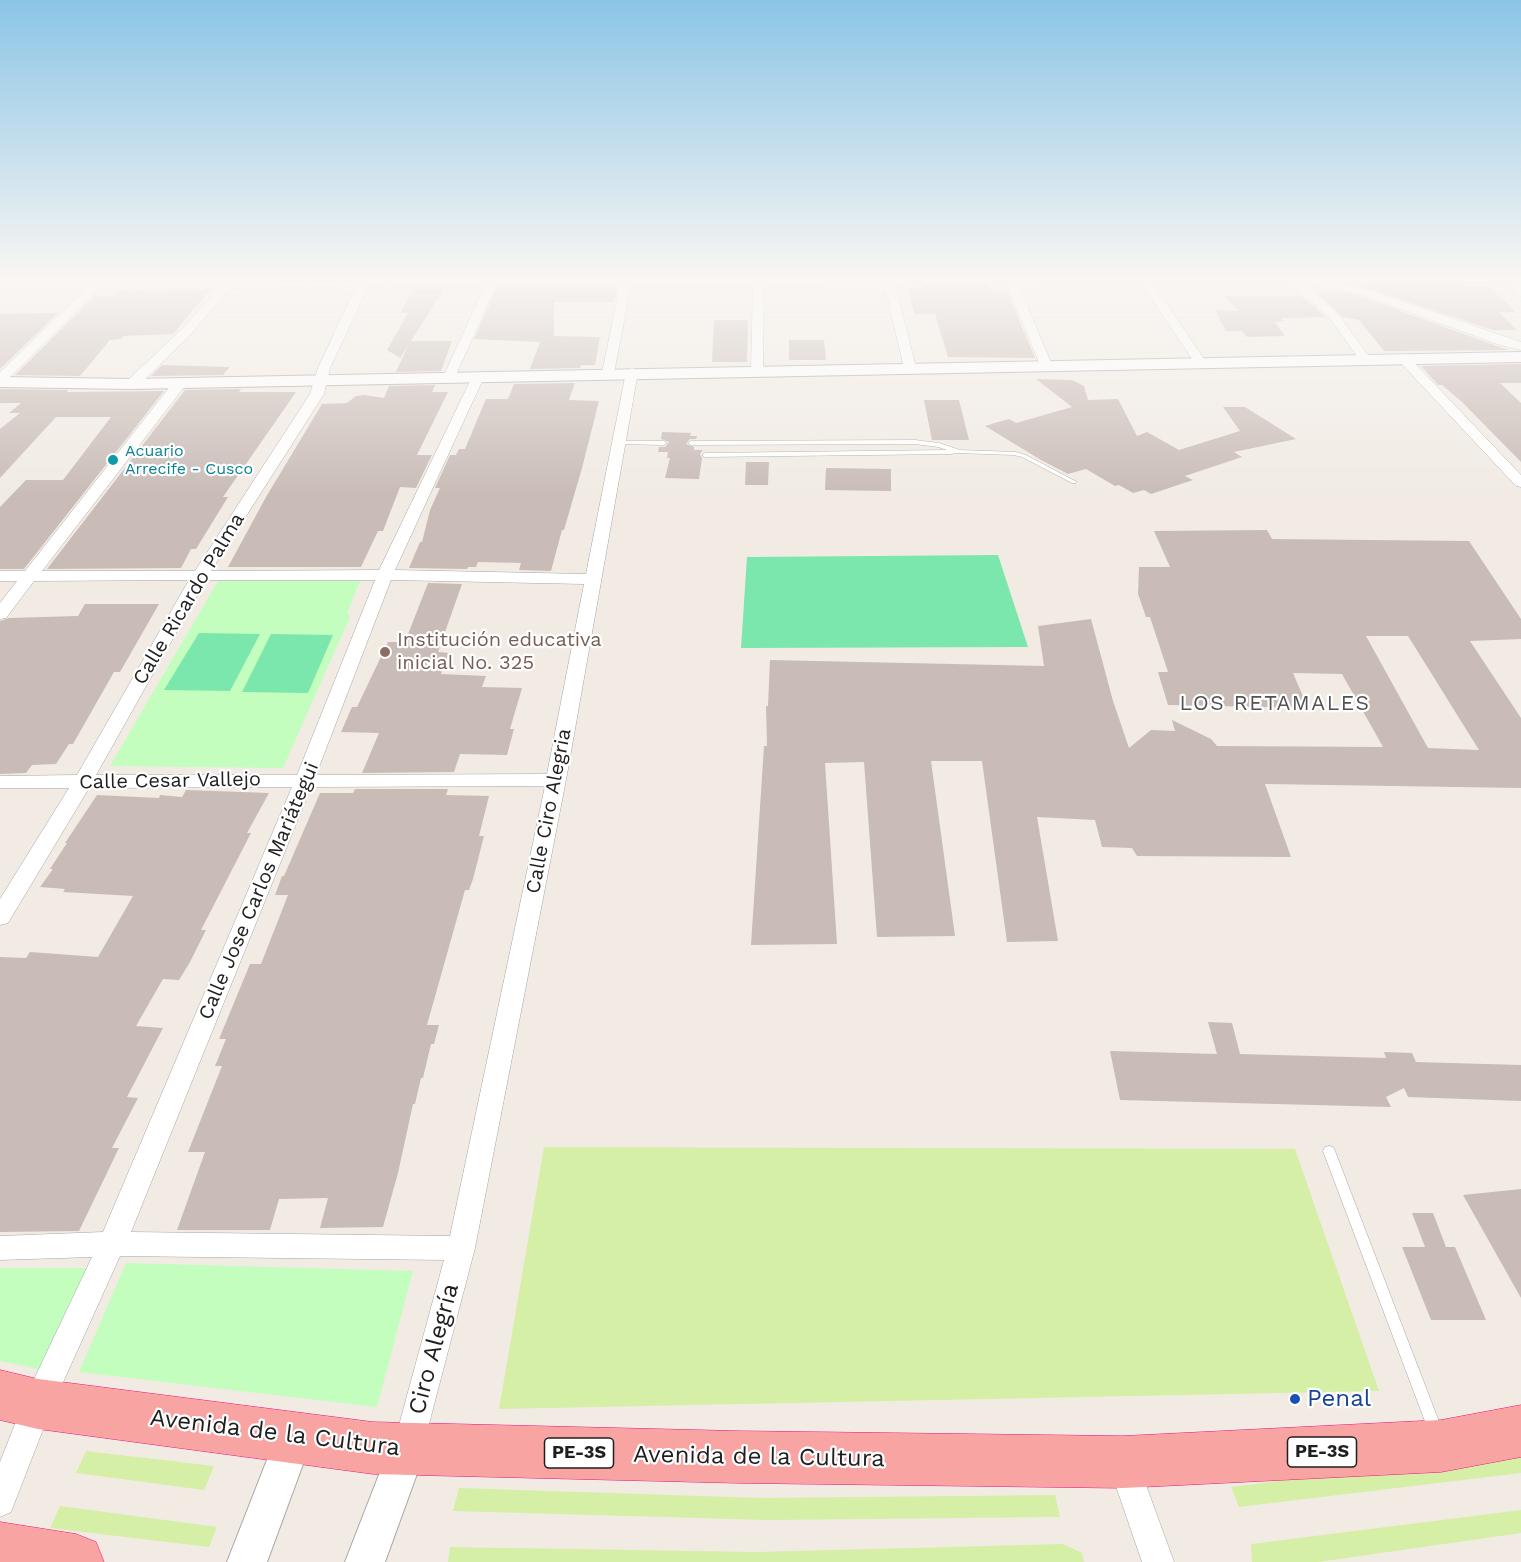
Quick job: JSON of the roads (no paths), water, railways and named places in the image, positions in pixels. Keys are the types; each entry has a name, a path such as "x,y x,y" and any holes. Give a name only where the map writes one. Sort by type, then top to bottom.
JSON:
{"highway":[{"name":"Avenida de la Cultura","path":"19,1400 373,1448 407,1449 1123,1462 1441,1446 1521,1431"},
{"path":"0,1549 76,1562"}],"street":[{"path":"0,380 31,349"},
{"path":"132,384 168,349"},
{"name":"Calle Ricardo Palma","path":"0,917 83,782 200,576 317,394 324,368 333,349"},
{"path":"449,376 461,349"},
{"path":"608,373 613,349"},
{"path":"757,349 757,370"},
{"path":"905,349 910,368"},
{"path":"1039,349 1046,365"},
{"path":"1191,349 1200,362"},
{"path":"1358,349 1365,359"},
{"path":"0,380 132,384 632,372 1521,357"},
{"path":"1403,358 1520,480"},
{"name":"Calle Ciro Alegria","path":"461,1248 555,780 632,372"},
{"name":"Calle Jose Carlos Mariátegui","path":"0,1501 19,1400 112,1244 305,779 386,575 478,377"},
{"path":"0,614 180,383"},
{"path":"0,576 386,575 593,579"},
{"name":"Calle Cesar Vallejo","path":"0,782 305,779 555,780"},
{"path":"0,1248 112,1244 461,1248"},
{"name":"Ciro Alegría","path":"407,1449 461,1248"},
{"path":"247,1562 294,1437"},
{"path":"365,1562 407,1449"},
{"path":"1123,1462 1158,1562"}],"lane":[{"path":"691,443 875,441 939,445 959,452"},
{"path":"875,441 876,453"},
{"path":"620,443 664,443"},
{"path":"705,455 1014,453 1074,482"},
{"path":"1329,1151 1441,1446"}],"place":[{"name":"Acuario Arrecife - Cusco","path":"113,460"},
{"name":"Institución educativa inicial No. 325","path":"385,652"},
{"name":"Penal","path":"1295,1399"}],"district":[{"name":"LOS RETAMALES","path":"1275,704"}]}
